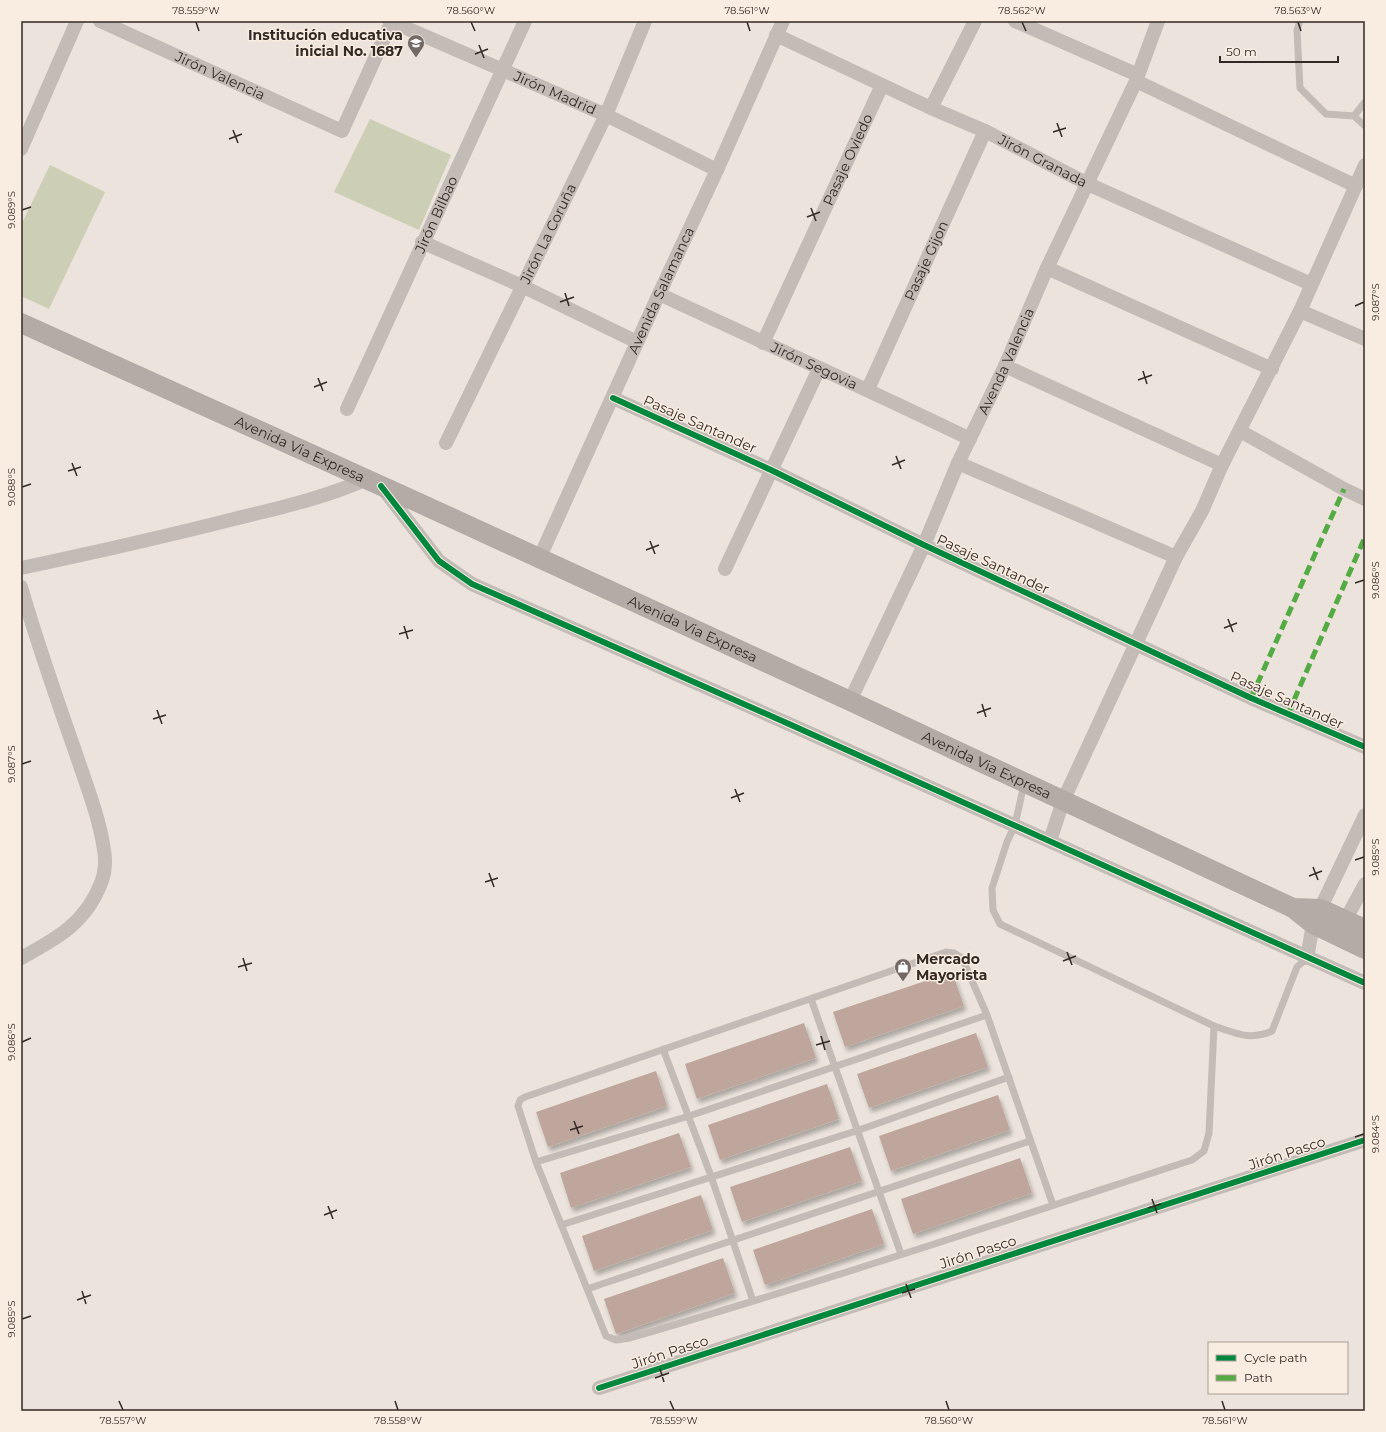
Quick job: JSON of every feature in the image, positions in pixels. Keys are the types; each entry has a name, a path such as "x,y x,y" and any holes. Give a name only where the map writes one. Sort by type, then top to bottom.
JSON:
{"main road":[{"name":"Avenida Via Expresa","path":"21,323 850,701 1293,908 1317,916 1341,927"},
{"path":"1341,927 1365,929"},
{"path":"1341,927 1365,949"}],"street":[{"path":"21,149 77,21"},
{"name":"Jirón Valencia","path":"100,21 342,131 391,21"},
{"name":"Jirón Madrid","path":"391,21 606,115 717,170"},
{"name":"Jirón Bilbao","path":"347,408 422,242 525,21"},
{"name":"Jirón La Coruña","path":"446,443 606,115 645,21"},
{"name":"Avenida Salamanca","path":"539,559 717,170 782,21"},
{"path":"931,108 975,21"},
{"path":"1015,21 1137,78 1356,186"},
{"name":"Avenda Valencia","path":"850,701 924,545 958,463 1005,366 1047,268 1137,78 1158,21"},
{"name":"Jirón Granada","path":"776,35 931,108 985,131 1088,184 1311,284"},
{"name":"Pasaje Oviedo","path":"763,343 882,85"},
{"name":"Pasaje Gijon","path":"868,389 985,131"},
{"path":"1050,840 1063,801 1176,557 1202,511 1222,465 1272,369 1300,311 1365,166"},
{"path":"422,242 522,286 637,342"},
{"path":"1047,268 1272,369"},
{"name":"Jirón Segovia","path":"659,294 819,369 868,389 970,439"},
{"path":"1300,311 1365,340"},
{"path":"1005,366 1222,465"},
{"path":"725,569 819,369"},
{"name":"Pasaje Santander","path":"613,398 771,470 924,545 1251,698 1365,747"},
{"path":"1240,431 1344,489 1365,499"},
{"path":"958,463 1176,557"},
{"path":"21,568 155,539 374,483 439,561 472,584 1050,840 1307,958 1365,983"},
{"path":"21,587 34,632 96,814 105,851 104,870 101,884 84,914 64,934 21,958"},
{"path":"1307,958 1317,916 1365,816"},
{"path":"1341,927 1365,884"},
{"name":"Jirón Pasco","path":"599,1388 1365,1140"}],"lane":[{"path":"1300,21 1297,30 1300,88 1326,114 1354,116 1365,126"},
{"path":"1354,116 1365,102"},
{"path":"1025,782 1015,825 1007,842 992,888 991,898 993,910 1000,924 1214,1026 1240,1034 1260,1036 1272,1031 1297,967 1307,958"},
{"path":"1053,1205 987,1015 962,958 946,952 663,1049 520,1100 518,1106 536,1162 606,1336 616,1340 630,1338 902,1254 1192,1160 1204,1150 1209,1133 1214,1026"},
{"path":"811,999 902,1254"},
{"path":"536,1162 689,1116 836,1068 987,1015"},
{"path":"663,1049 711,1176 753,1300"},
{"path":"561,1225 859,1130 1008,1077"},
{"path":"587,1289 1030,1141"}],"green space":[{"path":"370,119 451,155 419,230 334,192"},
{"path":"50,165 105,192 49,309 21,296 21,225"}],"building":[{"path":"952,972 964,1006 845,1047 833,1012"},
{"path":"804,1023 816,1058 697,1099 685,1064"},
{"path":"976,1033 988,1067 869,1108 857,1074"},
{"path":"656,1071 667,1106 548,1147 536,1112"},
{"path":"827,1084 839,1119 720,1160 708,1125"},
{"path":"998,1095 1010,1130 891,1171 879,1136"},
{"path":"679,1133 691,1167 571,1208 560,1173"},
{"path":"850,1147 862,1181 742,1222 730,1187"},
{"path":"1020,1158 1032,1193 913,1234 901,1199"},
{"path":"701,1195 713,1230 594,1271 582,1236"},
{"path":"872,1209 884,1244 765,1285 753,1250"},
{"path":"723,1258 735,1293 616,1334 604,1299"}],"marked path":[{"path":"1251,698 1344,489"},
{"path":"1288,714 1365,537"}],"cycle path":[{"path":"613,398 771,470 924,545 1251,698 1365,747"},
{"path":"381,486 439,561 472,584 789,724 1365,983"},
{"path":"599,1388 1365,1140"}],"place":[{"name":"Institución educativa inicial No. 1687","path":"416,58"},
{"name":"Mercado Mayorista","path":"903,982"}]}
